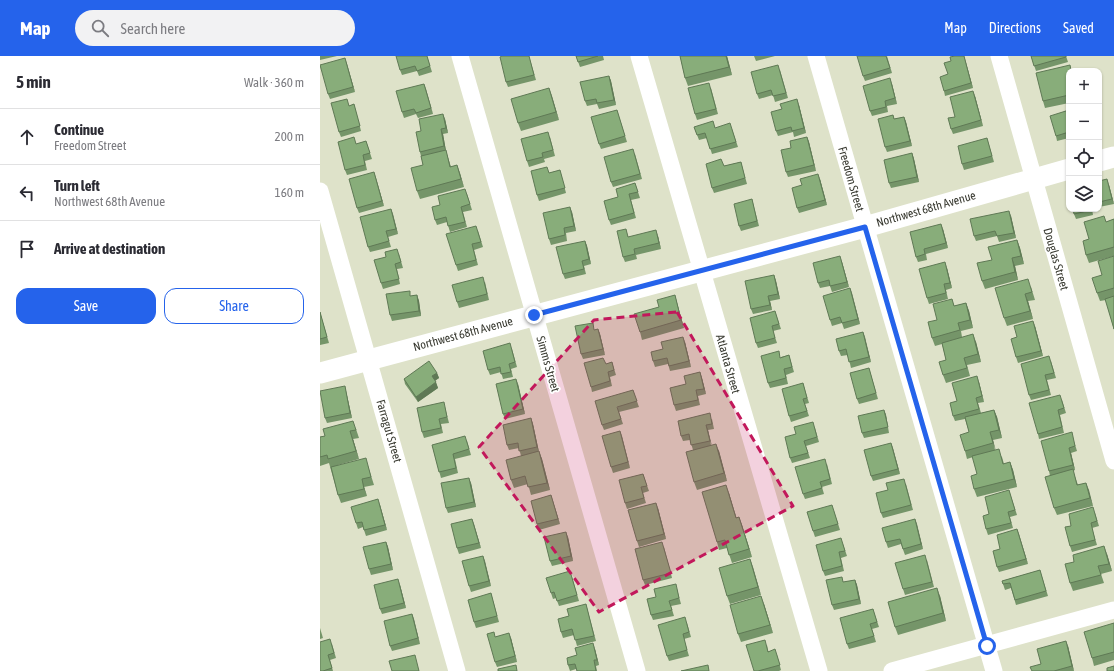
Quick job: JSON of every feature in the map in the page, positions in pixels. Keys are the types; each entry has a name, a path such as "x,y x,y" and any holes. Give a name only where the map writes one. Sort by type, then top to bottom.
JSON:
{"street":[{"name":"Simms Street","path":"460,56 637,671"},
{"name":"Atlanta Street","path":"639,56 819,671"},
{"name":"Freedom Street","path":"816,56 994,671"},
{"name":"Douglas Street","path":"999,56 1114,461"},
{"path":"1102,160 1114,157"},
{"name":"Northwest 68th Avenue","path":"320,373 865,227 1066,170"},
{"name":"Farragut Street","path":"320,191 457,671"},
{"path":"892,671 1114,610"}],"highlighted area":[{"path":"677,312 793,506 599,612 479,447 594,320"}],"building":[{"path":"396,56 427,56 430,66 417,71 415,66 400,70"},
{"path":"529,56 534,75 506,82 500,57"},
{"path":"576,56 598,56 578,62"},
{"path":"680,56 726,56 729,67 685,78"},
{"path":"857,56 886,56 890,68 863,76"},
{"path":"964,56 971,83 944,91 940,77 948,74 944,63 951,61 950,57"},
{"path":"1031,56 1066,56 1066,57 1034,66"},
{"path":"345,58 353,87 328,94 320,65"},
{"path":"778,65 786,93 773,96 771,90 757,94 751,72"},
{"path":"1070,65 1070,68 1066,68 1066,96 1043,101 1036,73"},
{"path":"609,76 614,100 597,103 596,99 585,101 580,82"},
{"path":"890,78 895,98 885,101 886,107 870,111 863,86"},
{"path":"709,83 716,109 695,114 688,88"},
{"path":"424,84 431,108 416,113 414,109 402,112 396,91"},
{"path":"549,88 556,112 518,123 511,99"},
{"path":"973,91 981,120 951,129 948,118 955,117 950,97"},
{"path":"347,99 349,106 354,104 360,126 339,132 331,103"},
{"path":"797,99 804,128 792,131 791,127 776,131 771,112 782,109 780,104"},
{"path":"617,110 625,136 599,144 591,117"},
{"path":"1066,111 1066,133 1056,136 1050,116"},
{"path":"443,114 446,128 441,129 444,146 420,152 416,132 421,131 419,119"},
{"path":"893,115 894,119 904,117 910,141 885,147 878,119"},
{"path":"713,121 715,128 730,123 736,142 710,149 705,133 697,135 694,127"},
{"path":"548,132 553,150 542,153 543,157 527,161 521,139"},
{"path":"354,137 356,144 366,141 370,153 363,155 365,165 345,170 338,142"},
{"path":"807,137 814,165 786,172 781,150 791,148 790,141"},
{"path":"987,138 992,156 962,164 958,146"},
{"path":"633,149 640,174 611,182 604,157"},
{"path":"446,150 450,167 457,165 461,179 417,191 411,168 423,165 421,156"},
{"path":"912,153 917,177 889,183 884,160"},
{"path":"721,159 724,166 741,162 745,178 712,188 706,164"},
{"path":"547,167 549,173 560,170 565,188 537,195 531,171"},
{"path":"374,172 382,201 357,208 349,179"},
{"path":"818,174 825,200 797,208 792,188 802,185 800,179"},
{"path":"1107,179 1112,199 1102,201 1102,180"},
{"path":"635,183 638,192 629,194 634,213 609,220 604,201 618,197 616,189"},
{"path":"465,189 470,204 461,207 465,222 448,226 446,217 435,220 432,207 440,205 438,196"},
{"path":"752,199 757,221 739,226 734,204"},
{"path":"570,207 574,226 564,228 565,235 549,239 543,213"},
{"path":"391,209 396,229 386,231 389,241 368,247 360,217"},
{"path":"1009,211 1014,233 997,236 995,231 974,236 970,219"},
{"path":"1104,216 1106,222 1114,219 1114,247 1086,255 1083,241 1089,239 1084,222"},
{"path":"941,224 946,243 924,249 925,254 916,257 910,232"},
{"path":"476,226 481,242 472,244 476,260 456,265 446,234"},
{"path":"626,229 628,237 656,230 659,243 634,249 635,254 623,257 617,231"},
{"path":"1017,240 1021,256 1012,258 1015,272 982,281 977,263 992,260 988,247"},
{"path":"585,241 589,259 582,261 584,269 563,274 556,247"},
{"path":"397,249 401,262 395,264 399,279 381,283 374,260 386,257 385,252"},
{"path":"840,256 847,282 830,286 829,280 818,283 813,263"},
{"path":"1114,256 1114,288 1097,293 1092,278 1102,275 1098,261"},
{"path":"945,262 950,283 944,284 946,293 927,298 919,269"},
{"path":"774,275 778,294 768,296 770,305 751,309 745,281"},
{"path":"483,277 487,294 457,302 452,285"},
{"path":"1028,279 1032,292 1025,294 1030,311 1004,318 995,288"},
{"path":"850,288 858,319 842,323 840,317 830,320 823,296"},
{"path":"410,291 410,296 417,295 419,311 390,315 386,294"},
{"path":"675,295 681,320 640,332 634,314 659,307 657,300"},
{"path":"1114,296 1114,329 1105,299"},
{"path":"952,299 954,306 966,303 970,320 958,323 960,330 932,338 928,322 937,320 933,304"},
{"path":"775,311 779,324 772,326 775,338 756,343 750,318"},
{"path":"320,312 327,337 320,339"},
{"path":"1033,321 1041,351 1016,357 1011,339 1017,337 1014,326"},
{"path":"593,323 594,330 598,329 603,349 581,354 575,326"},
{"path":"863,332 869,357 849,362 846,349 839,351 836,339"},
{"path":"973,334 978,354 964,358 967,368 943,375 939,362 946,360 942,343"},
{"path":"683,337 689,361 669,366 667,358 653,361 651,352 663,349 661,342"},
{"path":"510,343 515,362 509,364 511,372 501,374 500,367 488,370 483,351"},
{"path":"779,351 780,358 789,355 792,367 784,369 786,378 768,383 761,356"},
{"path":"1049,356 1054,373 1045,375 1049,390 1029,395 1021,364"},
{"path":"603,358 606,364 612,362 614,370 608,372 610,381 591,387 584,363"},
{"path":"429,361 437,373 432,376 436,382 416,397 404,379"},
{"path":"869,368 876,393 857,399 850,373"},
{"path":"700,372 704,389 696,390 698,400 674,405 670,388 686,384 684,376"},
{"path":"977,376 982,396 976,398 979,409 953,416 950,403 957,401 952,383"},
{"path":"516,379 523,409 503,414 496,384"},
{"path":"803,383 807,398 803,399 807,411 789,416 782,389"},
{"path":"345,386 350,413 325,418 320,391"},
{"path":"633,390 637,401 617,407 621,419 602,425 595,401"},
{"path":"1060,395 1064,408 1058,410 1062,427 1038,434 1029,403"},
{"path":"444,402 447,417 439,419 441,428 422,432 417,408"},
{"path":"884,410 888,427 862,433 858,416"},
{"path":"994,410 999,430 990,432 993,443 965,451 960,435 969,432 965,417"},
{"path":"710,413 712,424 706,425 710,441 691,445 689,434 681,436 678,421"},
{"path":"531,418 537,447 519,451 518,443 507,445 503,425"},
{"path":"353,421 356,430 350,431 356,451 328,459 327,455 320,457 320,437 325,436 323,429"},
{"path":"813,422 817,437 804,441 808,453 790,458 785,437 796,434 794,427"},
{"path":"620,431 628,462 611,467 602,436"},
{"path":"1072,432 1075,446 1069,448 1073,465 1049,471 1041,441"},
{"path":"465,436 469,449 453,454 456,468 439,472 432,445"},
{"path":"891,443 898,469 871,476 864,450"},
{"path":"716,444 724,473 694,482 686,452"},
{"path":"999,449 1003,464 1010,462 1014,479 974,489 971,476 977,474 972,456"},
{"path":"539,451 547,483 528,487 525,476 511,480 506,460"},
{"path":"366,458 371,477 362,479 364,489 338,495 331,467"},
{"path":"825,459 830,479 820,482 822,488 803,494 795,467"},
{"path":"1073,469 1077,485 1086,483 1090,498 1054,508 1045,477"},
{"path":"643,474 647,486 641,487 644,498 625,503 619,480"},
{"path":"469,478 474,502 446,508 441,483"},
{"path":"904,479 911,505 881,513 876,493 888,490 886,483"},
{"path":"726,485 736,518 739,517 749,549 729,555 725,540 717,542 702,492"},
{"path":"1009,490 1015,510 1008,512 1011,523 986,529 983,516 989,514 985,497"},
{"path":"551,495 558,519 537,524 531,501"},
{"path":"378,499 385,525 364,530 362,522 356,523 351,507"},
{"path":"656,503 664,534 637,541 628,510"},
{"path":"832,505 838,524 813,531 807,512"},
{"path":"1093,507 1097,521 1091,523 1095,540 1070,546 1065,527 1071,526 1069,514"},
{"path":"472,519 479,543 457,548 451,524"},
{"path":"915,519 921,544 903,549 900,539 886,542 882,528"},
{"path":"1017,529 1026,559 997,567 993,551 1000,549 997,535"},
{"path":"566,532 571,556 550,561 544,537"},
{"path":"841,538 845,551 839,552 842,566 823,571 816,545"},
{"path":"386,542 391,564 369,569 363,547"},
{"path":"662,542 671,573 643,580 635,549"},
{"path":"1104,546 1109,564 1098,566 1101,575 1070,583 1065,564 1074,562 1073,555"},
{"path":"925,555 932,582 903,589 895,563"},
{"path":"483,556 489,581 469,586 462,561"},
{"path":"750,559 758,587 727,596 719,568"},
{"path":"1040,570 1046,591 1015,600 1010,583 1003,584 1002,581"},
{"path":"570,571 577,595 557,601 554,592 551,593 546,578"},
{"path":"842,577 843,582 855,580 859,599 832,605 826,580"},
{"path":"398,579 404,603 380,609 374,585"},
{"path":"676,584 679,598 669,601 672,610 651,615 647,599 656,597 654,589"},
{"path":"937,588 943,613 895,627 888,602"},
{"path":"491,593 497,616 474,622 468,600"},
{"path":"761,596 770,625 738,634 730,605"},
{"path":"586,604 594,636 575,640 572,629 561,632 558,619 569,616 567,609"},
{"path":"873,609 877,622 870,624 874,636 847,644 840,618"},
{"path":"412,614 418,638 390,646 384,621"},
{"path":"685,617 689,632 683,634 687,650 667,656 658,625"},
{"path":"1114,623 1114,652 1092,658 1084,632"},
{"path":"494,632 495,637 509,633 515,656 495,662 487,634"},
{"path":"330,639 334,653 328,655 332,668 320,671 320,642"},
{"path":"765,640 768,652 775,649 780,665 754,671 746,645"},
{"path":"1066,641 1072,666 1054,671 1032,671 1030,667 1041,664 1037,649"},
{"path":"593,643 597,660 594,660 596,671 577,671 575,664 568,665 567,658 577,655 575,648"},
{"path":"415,655 419,671 392,671 389,661"},
{"path":"516,665 517,671 498,671 498,669"},
{"path":"708,665 709,671 681,671"},
{"path":"1114,666 1114,671 1107,671 1107,668"}],"route":[{"path":"534,315 865,227 987,646"}]}
